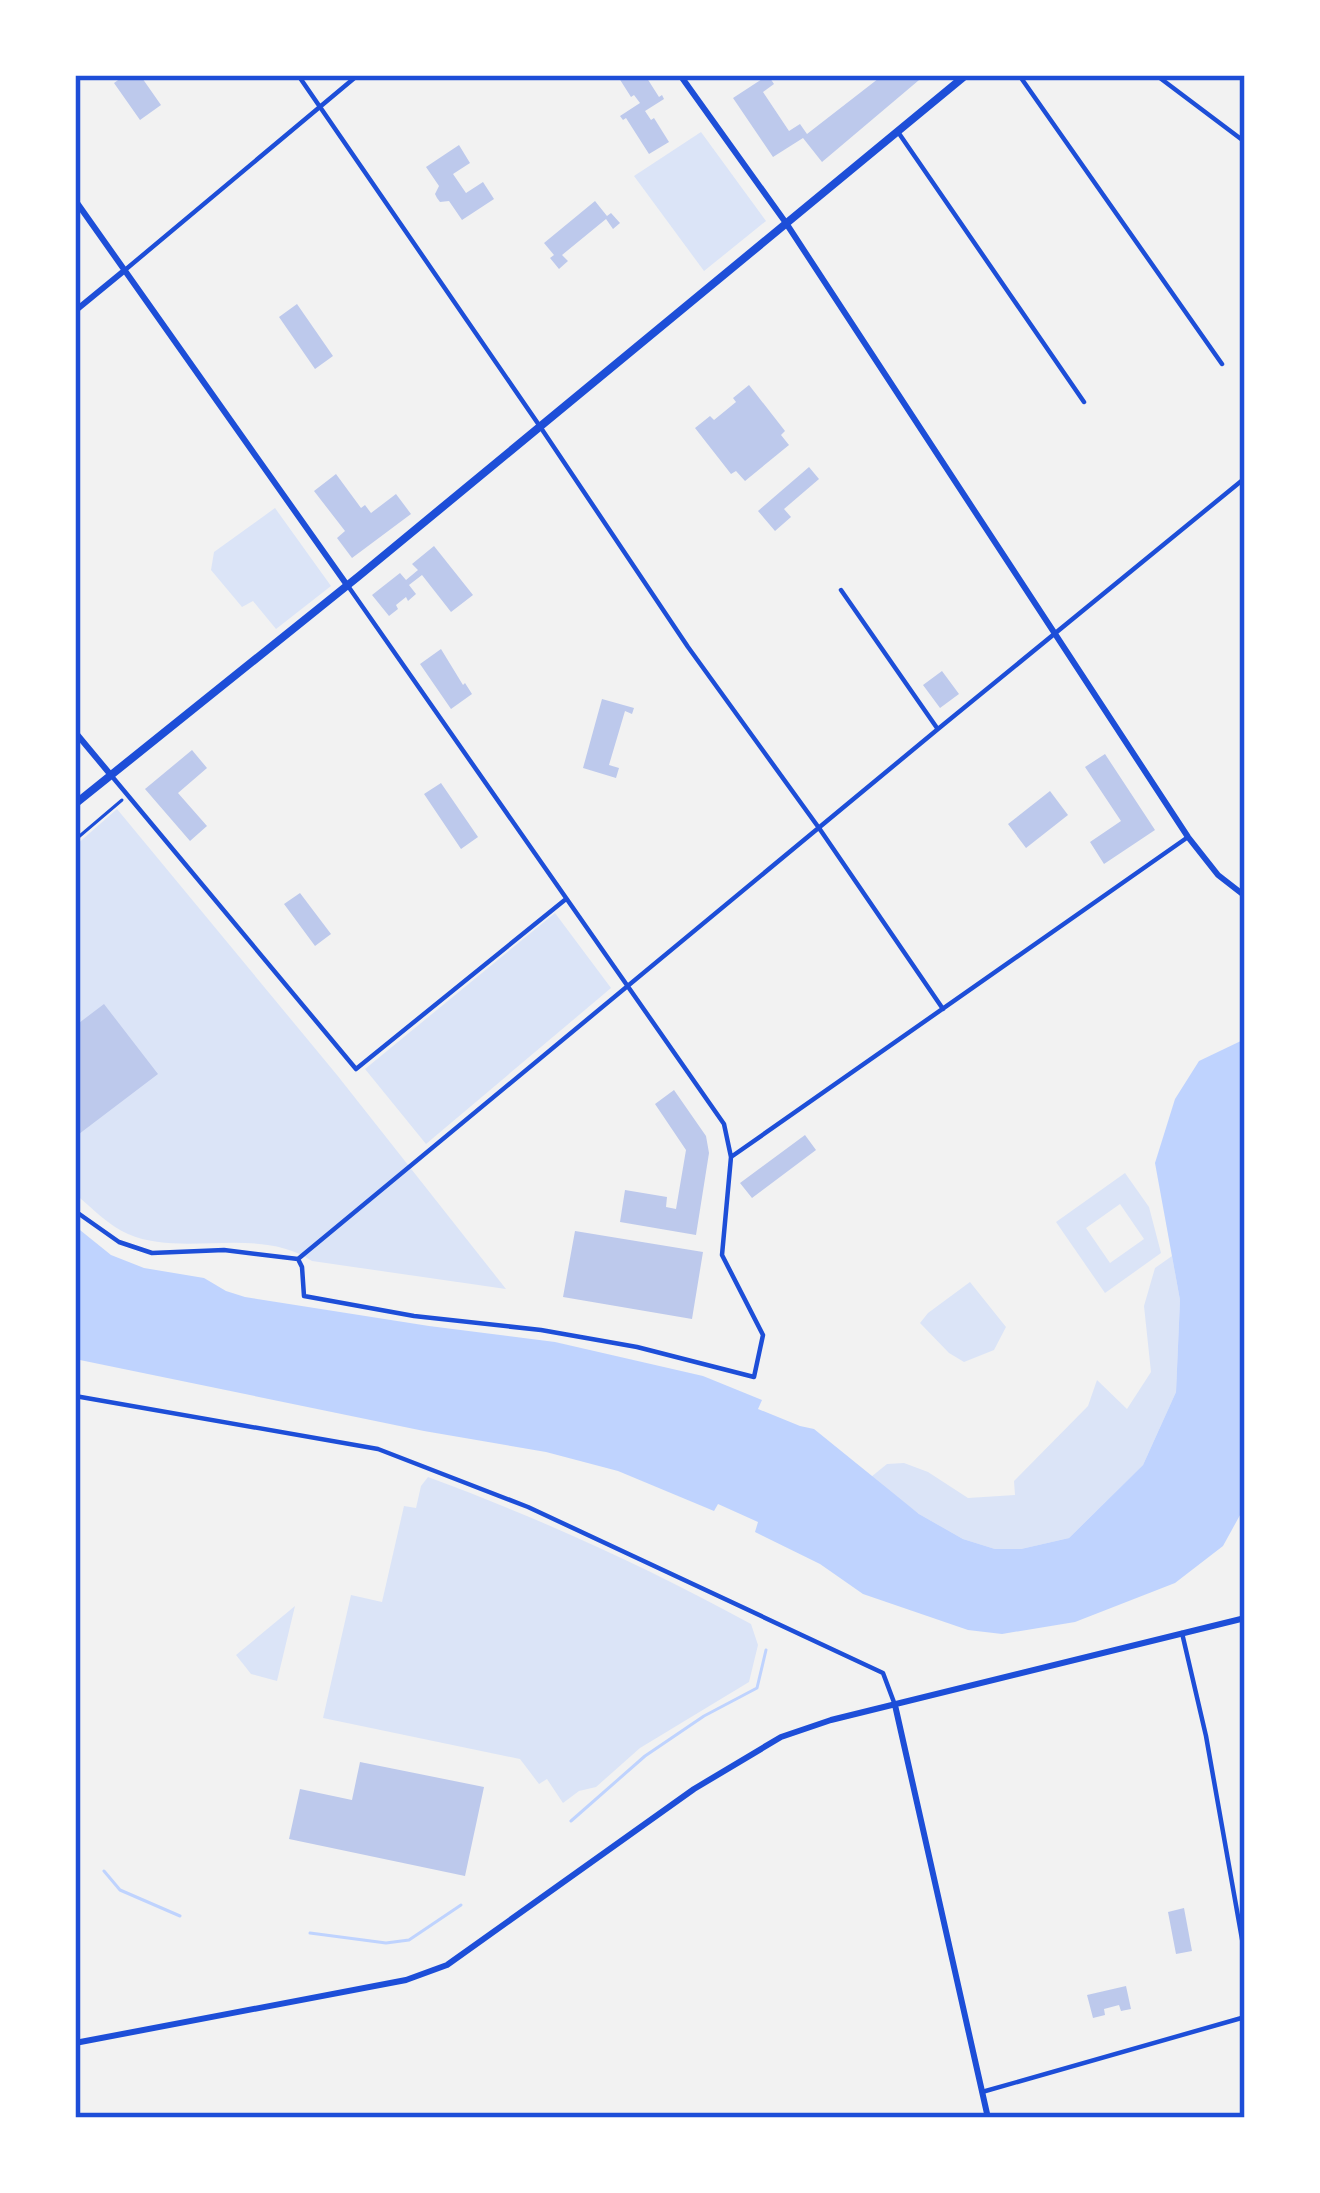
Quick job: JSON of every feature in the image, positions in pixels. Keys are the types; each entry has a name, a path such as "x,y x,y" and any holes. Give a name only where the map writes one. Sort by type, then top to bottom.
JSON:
{"main road":[{"path":"680,75 785,223 1188,837 1219,875 1245,896"},
{"path":"75,804 966,75"},
{"path":"75,200 347,585"},
{"path":"75,311 125,270"},
{"path":"75,732 110,774"},
{"path":"75,2043 392,1983 446,1965 694,1789 781,1737 831,1720 1245,1618"},
{"path":"895,1705 988,2118"}],"street":[{"path":"298,75 688,647 943,1009"},
{"path":"125,270 358,75"},
{"path":"1019,75 1222,364"},
{"path":"1156,75 1245,142"},
{"path":"898,132 1084,402"},
{"path":"75,1211 119,1242 152,1253 224,1250 298,1259 1245,478"},
{"path":"298,1259 304,1296 637,1347 754,1377 763,1335 722,1255 730,1156 724,1124 347,585"},
{"path":"841,590 938,729"},
{"path":"110,774 356,1069 566,899"},
{"path":"730,1156 1188,837"},
{"path":"75,1396 377,1449 528,1507 883,1673 895,1705"},
{"path":"1182,1633 1206,1736 1245,1956"},
{"path":"982,2092 1245,2017"}],"path":[{"path":"75,840 128,794"}],"shaded area":[{"path":"701,132 766,221 704,271 634,176"},
{"path":"275,508 331,586 276,629 253,601 242,607 211,570 214,552"},
{"path":"117,809 506,1289 312,1261 268,1245 149,1241 114,1226 75,1194 75,846"},
{"path":"555,913 611,988 426,1144 365,1069"},
{"path":"1125,1173 1149,1207 1161,1253 1105,1293 1056,1222","holes":["1120,1204 1144,1239 1110,1263 1086,1228"]},
{"path":"1172,1256 1180,1300 1176,1392 1143,1465 1069,1538 1021,1549 995,1549 963,1539 919,1514 871,1477 887,1464 904,1463 928,1472 968,1498 1015,1495 1014,1481 1088,1406 1097,1380 1127,1409 1151,1372 1144,1306 1155,1268"},
{"path":"970,1282 1006,1327 994,1350 964,1362 920,1323"},
{"path":"428,1477 592,1544 751,1624 758,1645 749,1682 640,1748 596,1787 579,1791 563,1803 547,1779 539,1784 520,1759 323,1718 351,1595 382,1602 404,1506 416,1508"},
{"path":"295,1606 277,1681 251,1674 236,1655"}],"water":[{"path":"1245,1039 1245,1506 1223,1546 1175,1583 1075,1622 1002,1634 968,1630 863,1594 820,1564 755,1532 758,1522 718,1504 714,1511 618,1471 546,1452 75,1359 75,1226 111,1255 144,1268 204,1278 245,1297 555,1342 703,1376 762,1400 758,1409 814,1429 919,1514 963,1539 995,1549 1021,1549 1069,1538 1143,1465 1176,1392 1180,1300 1155,1163 1175,1099 1199,1061"}],"building":[{"path":"125,75 140,75 161,105 140,120 114,83"},
{"path":"617,75 645,75 664,99 645,111 669,142 649,154 620,116 640,103"},
{"path":"768,75 774,84 763,92 789,131 800,124 807,134 883,75 925,75 822,162 803,138 773,157 733,98"},
{"path":"459,145 470,163 453,174 466,193 483,182 494,199 462,220 449,201 437,198 439,186 426,167"},
{"path":"595,201 620,223 613,229 606,219 562,255 568,261 559,269 544,243"},
{"path":"297,304 333,356 315,369 279,317"},
{"path":"749,385 785,431 781,435 789,445 745,481 736,471 731,474 695,428 710,416 714,420"},
{"path":"809,467 819,479 784,509 791,517 775,531 758,511"},
{"path":"336,474 361,508 365,505 371,513 396,494 411,514 352,558 337,538 345,531 314,491"},
{"path":"434,546 473,595 451,612 422,575 409,585 416,594 396,605 398,609 389,616 372,595 400,573 406,580 418,570 412,564"},
{"path":"441,649 472,694 451,709 420,664"},
{"path":"942,671 959,694 940,708 923,685"},
{"path":"602,699 634,708 632,714 625,711 609,765 619,768 616,778 583,768"},
{"path":"192,750 207,768 178,793 207,826 190,841 145,789"},
{"path":"1105,754 1155,830 1104,864 1090,842 1121,821 1085,767"},
{"path":"441,783 478,837 461,849 424,794"},
{"path":"1050,791 1068,815 1026,848 1008,824"},
{"path":"300,893 331,934 315,946 284,904"},
{"path":"104,1004 158,1074 79,1134 75,1129 75,1026"},
{"path":"674,1090 706,1136 709,1153 696,1235 620,1222 625,1190 667,1197 666,1207 676,1209 686,1150 655,1104"},
{"path":"805,1135 816,1150 752,1198 740,1183"},
{"path":"575,1231 703,1252 692,1319 563,1297"},
{"path":"360,1762 484,1787 465,1876 289,1839 300,1789 352,1800"},
{"path":"1184,1908 1192,1951 1176,1954 1168,1912"},
{"path":"1126,1986 1131,2009 1121,2011 1119,2005 1093,2018 1087,1995"}],"waterway":[{"path":"571,1821 645,1756 757,1688 766,1650"},
{"path":"104,1871 120,1890 180,1916"},
{"path":"310,1933 386,1943 409,1940 461,1905"}]}
